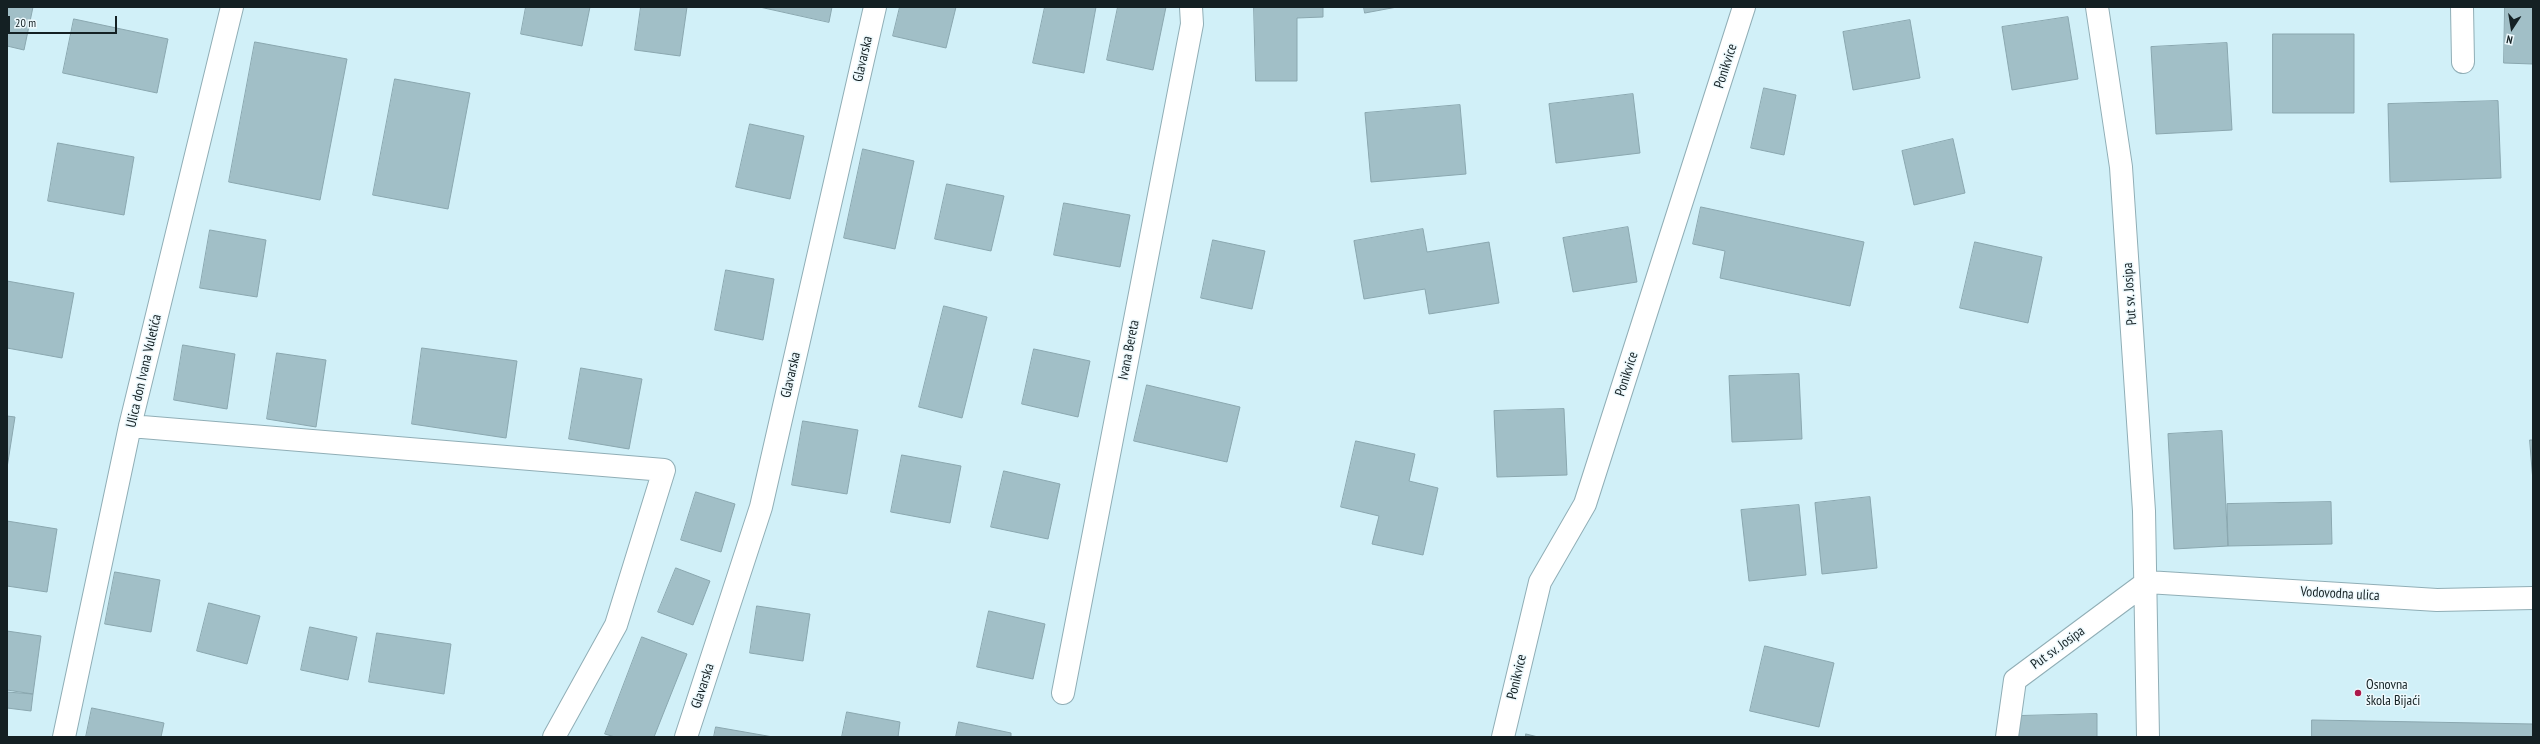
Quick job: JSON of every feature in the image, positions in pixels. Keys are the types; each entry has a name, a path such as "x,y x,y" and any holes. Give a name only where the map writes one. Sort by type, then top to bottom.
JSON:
{"street":[{"name":"Ulica don Ivana Vuletića","path":"64,737 130,426 232,7"},
{"name":"Glavarska","path":"686,737 761,507 875,7"},
{"name":"Ivana Bereta","path":"1063,693 1192,24 1191,7"},
{"name":"Ponikvice","path":"1503,737 1540,582 1585,504 1744,7"},
{"name":"Put sv. Josipa","path":"2097,7 2121,167 2147,582 2148,737"},
{"path":"2462,7 2463,62"},
{"path":"130,426 664,470 616,625 554,737"},
{"name":"Put sv. Josipa","path":"2007,737 2015,680 2147,582"},
{"name":"Vodovodna ulica","path":"2147,582 2437,600 2533,598"}],"building":[{"path":"7,7 33,7 24,50 7,46"},
{"path":"526,7 590,7 582,46 521,34"},
{"path":"641,7 687,7 680,56 635,50"},
{"path":"760,7 832,7 829,22"},
{"path":"900,7 956,7 946,48 893,36"},
{"path":"1045,7 1096,7 1084,73 1033,63"},
{"path":"1118,7 1166,7 1153,70 1107,60"},
{"path":"1254,7 1323,7 1323,17 1297,18 1297,81 1256,81"},
{"path":"1364,7 1397,7 1365,13"},
{"path":"2505,7 2533,7 2533,64 2504,63"},
{"path":"2068,17 2078,79 2012,90 2002,27"},
{"path":"74,19 168,39 157,93 63,73"},
{"path":"1910,20 1920,78 1853,90 1843,32"},
{"path":"2273,34 2354,34 2354,113 2273,113"},
{"path":"255,42 347,59 320,200 229,182"},
{"path":"2227,43 2232,130 2156,134 2151,47"},
{"path":"395,79 470,93 448,209 373,195"},
{"path":"1764,88 1796,95 1784,155 1751,148"},
{"path":"1633,94 1640,153 1556,163 1549,104"},
{"path":"2498,101 2501,178 2390,182 2388,104"},
{"path":"1460,105 1466,174 1371,182 1365,113"},
{"path":"750,124 804,136 790,199 736,187"},
{"path":"1953,139 1965,193 1914,205 1902,151"},
{"path":"58,143 134,157 124,215 48,201"},
{"path":"863,149 914,161 895,249 844,238"},
{"path":"947,184 1004,196 991,251 935,239"},
{"path":"1064,203 1130,215 1120,267 1054,255"},
{"path":"1701,207 1864,242 1850,306 1720,278 1725,251 1693,244"},
{"path":"1628,227 1637,282 1573,292 1563,238"},
{"path":"1423,229 1427,252 1489,242 1499,303 1429,314 1425,289 1364,299 1354,241"},
{"path":"210,230 266,240 257,297 200,288"},
{"path":"1213,240 1265,251 1252,309 1201,298"},
{"path":"1975,242 2042,257 2028,323 1960,308"},
{"path":"726,270 774,279 763,340 715,330"},
{"path":"7,281 74,293 62,358 7,348"},
{"path":"944,306 987,317 962,418 919,407"},
{"path":"183,345 235,354 227,409 174,400"},
{"path":"422,348 517,361 506,438 412,424"},
{"path":"1034,349 1090,361 1078,417 1022,404"},
{"path":"277,353 326,360 316,427 267,419"},
{"path":"581,368 642,379 629,449 569,439"},
{"path":"1799,374 1802,439 1732,442 1729,376"},
{"path":"1147,385 1240,407 1227,462 1134,441"},
{"path":"1564,409 1567,475 1497,477 1494,411"},
{"path":"7,416 15,417 7,468"},
{"path":"803,421 858,430 847,494 792,485"},
{"path":"2222,431 2228,546 2174,549 2168,434"},
{"path":"2530,440 2533,440 2533,481"},
{"path":"1356,441 1415,454 1409,481 1438,488 1423,555 1372,544 1379,516 1341,507"},
{"path":"902,455 961,466 950,523 891,512"},
{"path":"1004,471 1060,484 1048,539 991,527"},
{"path":"696,492 735,504 721,552 681,540"},
{"path":"1870,497 1877,568 1822,574 1815,503"},
{"path":"2331,502 2332,544 2228,546 2227,504"},
{"path":"1799,505 1806,575 1749,581 1741,510"},
{"path":"7,521 57,529 47,592 7,586"},
{"path":"676,568 710,581 693,625 658,612"},
{"path":"115,572 160,580 151,632 105,624"},
{"path":"209,603 260,616 247,664 197,651"},
{"path":"757,606 810,614 803,661 750,653"},
{"path":"989,611 1045,624 1033,679 977,667"},
{"path":"310,627 357,637 348,680 301,670"},
{"path":"7,631 41,636 33,694 7,690"},
{"path":"377,633 451,644 444,694 369,682"},
{"path":"642,637 687,654 654,737 615,737 605,734"},
{"path":"1765,646 1834,663 1819,727 1750,711"},
{"path":"7,692 33,694 31,711 7,708"},
{"path":"92,708 164,723 161,737 86,737"},
{"path":"847,712 900,722 898,737 842,737"},
{"path":"2097,714 2097,737 2018,737 2018,716"},
{"path":"2312,720 2533,724 2533,737 2312,737"},
{"path":"959,722 1011,733 1011,737 956,737"},
{"path":"716,727 773,737 714,737"},
{"path":"1526,734 1538,737 1526,737"}],"place":[{"name":"Osnovna škola Bijaći","path":"2358,693"}]}
